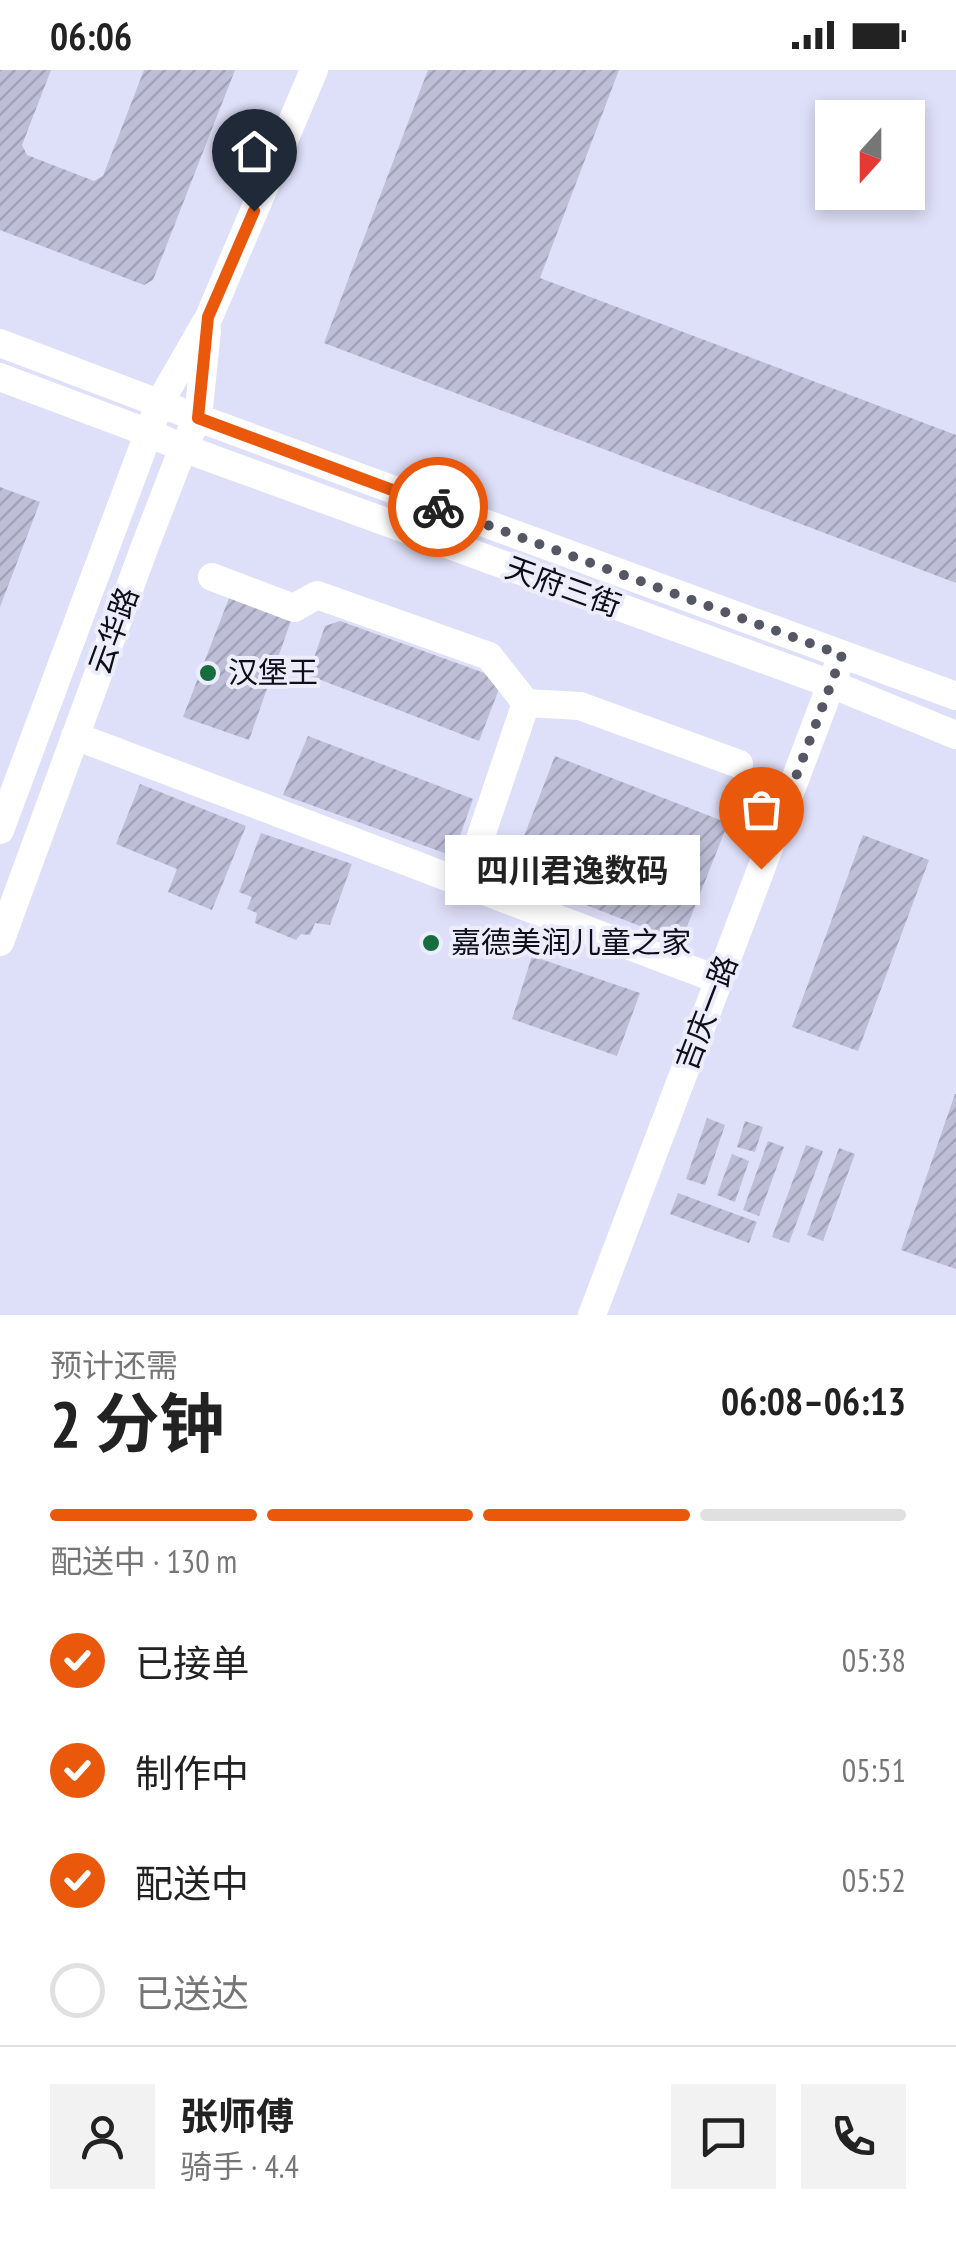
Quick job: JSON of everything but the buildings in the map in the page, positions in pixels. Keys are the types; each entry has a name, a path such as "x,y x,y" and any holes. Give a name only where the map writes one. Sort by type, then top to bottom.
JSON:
{"street":[{"name":"云华路","path":"0,830 160,402 208,317 314,70"},
{"name":"云华路","path":"0,942 183,448 198,418 208,317"},
{"name":"天府三街","path":"0,342 956,696"},
{"name":"天府三街","path":"0,378 832,684 956,735"},
{"path":"212,576 294,608 317,596 489,656 526,703 580,706 739,764"},
{"name":"吉庆一路","path":"592,1315 842,655"},
{"path":"465,883 526,703"},
{"path":"75,736 719,980"}],"way so far":[{"path":"438,507 842,655 761,869"}],"place":[{"name":"汉堡王","path":"208,673"},
{"name":"四川君逸数码","path":"761,869"},
{"name":"嘉德美润儿童之家","path":"431,943"}],"route":[{"path":"254,211 208,317 198,418 438,507"}]}
